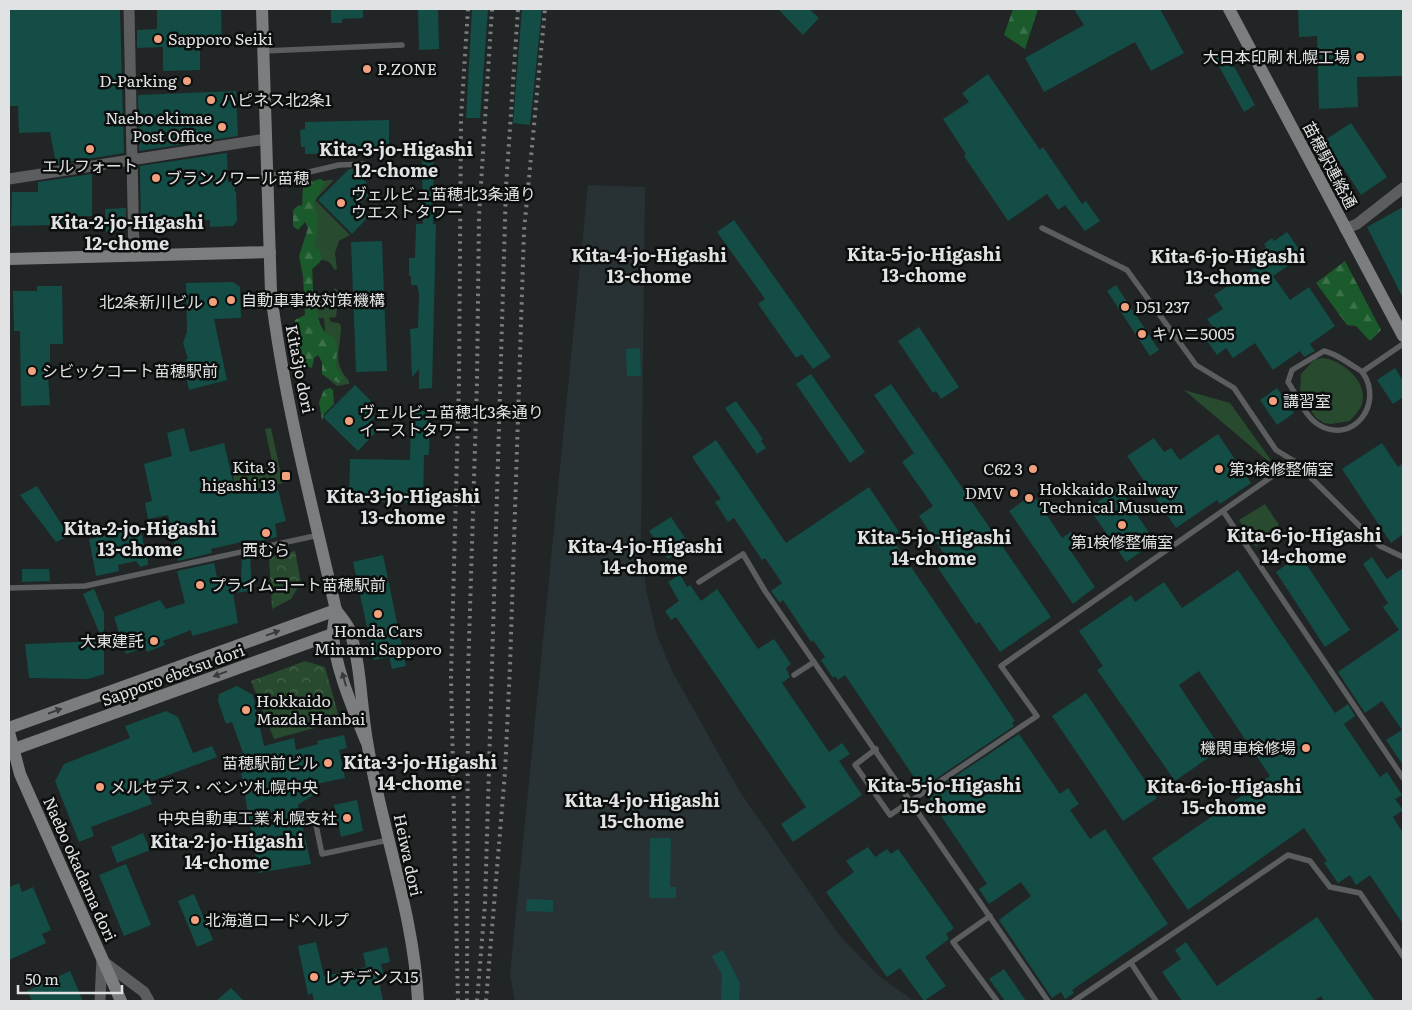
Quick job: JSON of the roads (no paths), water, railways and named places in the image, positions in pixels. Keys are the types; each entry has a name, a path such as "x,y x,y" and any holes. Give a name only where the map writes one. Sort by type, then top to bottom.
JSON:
{"street":[{"path":"129,9 134,256"},
{"name":"Kita3jo dori","path":"262,9 271,293 276,331 290,409 336,610 348,629"},
{"name":"苗穂駅連絡通","path":"1229,9 1403,336"},
{"path":"9,180 266,139"},
{"path":"1346,229 1356,224 1403,188"},
{"path":"9,259 270,252"},
{"name":"Kita3jo dori","path":"336,610 333,634 349,699 366,741"},
{"name":"Sapporo ebetsu dori","path":"9,728 336,610"},
{"name":"Sapporo ebetsu dori","path":"11,750 348,629"},
{"name":"Heiwa dori","path":"348,629 362,694 366,741 410,936 418,1001"},
{"name":"Naebo okadama dori","path":"9,732 11,750 20,774 121,1001"},
{"path":"100,1001 103,960"},
{"path":"103,960 144,992 149,1001"}],"lane":[{"path":"264,50 402,45"},
{"path":"268,174 309,172 339,165 364,164 374,171 409,171"},
{"path":"1042,228 1127,270 1196,365 1234,388 1276,450 1294,461 1380,546 1403,556"},
{"path":"1362,372 1403,344"},
{"path":"1324,351 1334,353 1362,372 1370,389 1365,416 1355,425 1343,430 1330,430 1319,426 1311,418 1288,382 1292,370 1324,351"},
{"path":"876,749 855,765 890,815 1037,716 1001,666 1294,461"},
{"path":"1223,511 1403,778"},
{"path":"9,588 85,586 319,535"},
{"path":"699,582 743,554 765,591 876,749 1048,1001"},
{"path":"794,674 814,662"},
{"path":"315,820 322,854 388,840"},
{"path":"1074,1001 1288,855 1310,860 1330,887 1360,893 1403,956"},
{"path":"990,916 953,942 997,1001"},
{"path":"1130,963 1156,1001"}],"railway":[{"path":"458,1001 451,677 459,382 461,118 468,9"},
{"path":"467,1001 468,674 477,382 479,216 492,9"},
{"path":"477,1001 485,904 506,187 518,9"},
{"path":"486,1001 505,772 524,231 545,9"}],"place":[{"name":"Sapporo Seiki","path":"158,39"},
{"name":"大日本印刷 札幌工場","path":"1360,57"},
{"name":"P.ZONE","path":"367,69"},
{"name":"D-Parking","path":"187,81"},
{"name":"ハピネス北2条1","path":"211,100"},
{"name":"Naebo ekimae Post Office","path":"222,127"},
{"name":"エルフォート","path":"90,149"},
{"name":"ブランノワール苗穂","path":"156,178"},
{"name":"ヴェルビュ苗穂北3条通り ウエストタワー","path":"341,203"},
{"name":"自動車事故対策機構","path":"231,300"},
{"name":"北2条新川ビル","path":"213,302"},
{"name":"D51 237","path":"1125,307"},
{"name":"キハニ5005","path":"1142,334"},
{"name":"シビックコート苗穂駅前","path":"32,371"},
{"name":"講習室","path":"1273,401"},
{"name":"ヴェルビュ苗穂北3条通り イーストタワー","path":"349,421"},
{"name":"C62 3","path":"1033,469"},
{"name":"第3検修整備室","path":"1219,469"},
{"name":"Kita 3 higashi 13","path":"286,476"},
{"name":"DMV","path":"1014,493"},
{"name":"Hokkaido Railway Technical Musuem","path":"1029,498"},
{"name":"第1検修整備室","path":"1122,525"},
{"name":"西むら","path":"266,533"},
{"name":"プライムコート苗穂駅前","path":"200,585"},
{"name":"Honda Cars Minami Sapporo","path":"378,614"},
{"name":"大東建託","path":"154,641"},
{"name":"Hokkaido Mazda Hanbai","path":"246,710"},
{"name":"機関車検修場","path":"1306,748"},
{"name":"苗穂駅前ビル","path":"328,763"},
{"name":"メルセデス・ベンツ札幌中央","path":"100,787"},
{"name":"中央自動車工業 札幌支社","path":"347,818"},
{"name":"北海道ロードヘルプ","path":"195,920"},
{"name":"レヂデンス15","path":"314,977"}],"district":[{"name":"Kita-3-jo-Higashi 12-chome","path":"396,160"},
{"name":"Kita-2-jo-Higashi 12-chome","path":"127,233"},
{"name":"Kita-5-jo-Higashi 13-chome","path":"924,265"},
{"name":"Kita-4-jo-Higashi 13-chome","path":"649,266"},
{"name":"Kita-6-jo-Higashi 13-chome","path":"1228,267"},
{"name":"Kita-3-jo-Higashi 13-chome","path":"403,507"},
{"name":"Kita-2-jo-Higashi 13-chome","path":"140,539"},
{"name":"Kita-6-jo-Higashi 14-chome","path":"1304,546"},
{"name":"Kita-5-jo-Higashi 14-chome","path":"934,548"},
{"name":"Kita-4-jo-Higashi 14-chome","path":"645,557"},
{"name":"Kita-3-jo-Higashi 14-chome","path":"420,773"},
{"name":"Kita-5-jo-Higashi 15-chome","path":"944,796"},
{"name":"Kita-6-jo-Higashi 15-chome","path":"1224,798"},
{"name":"Kita-4-jo-Higashi 15-chome","path":"642,811"},
{"name":"Kita-2-jo-Higashi 14-chome","path":"227,852"}]}
